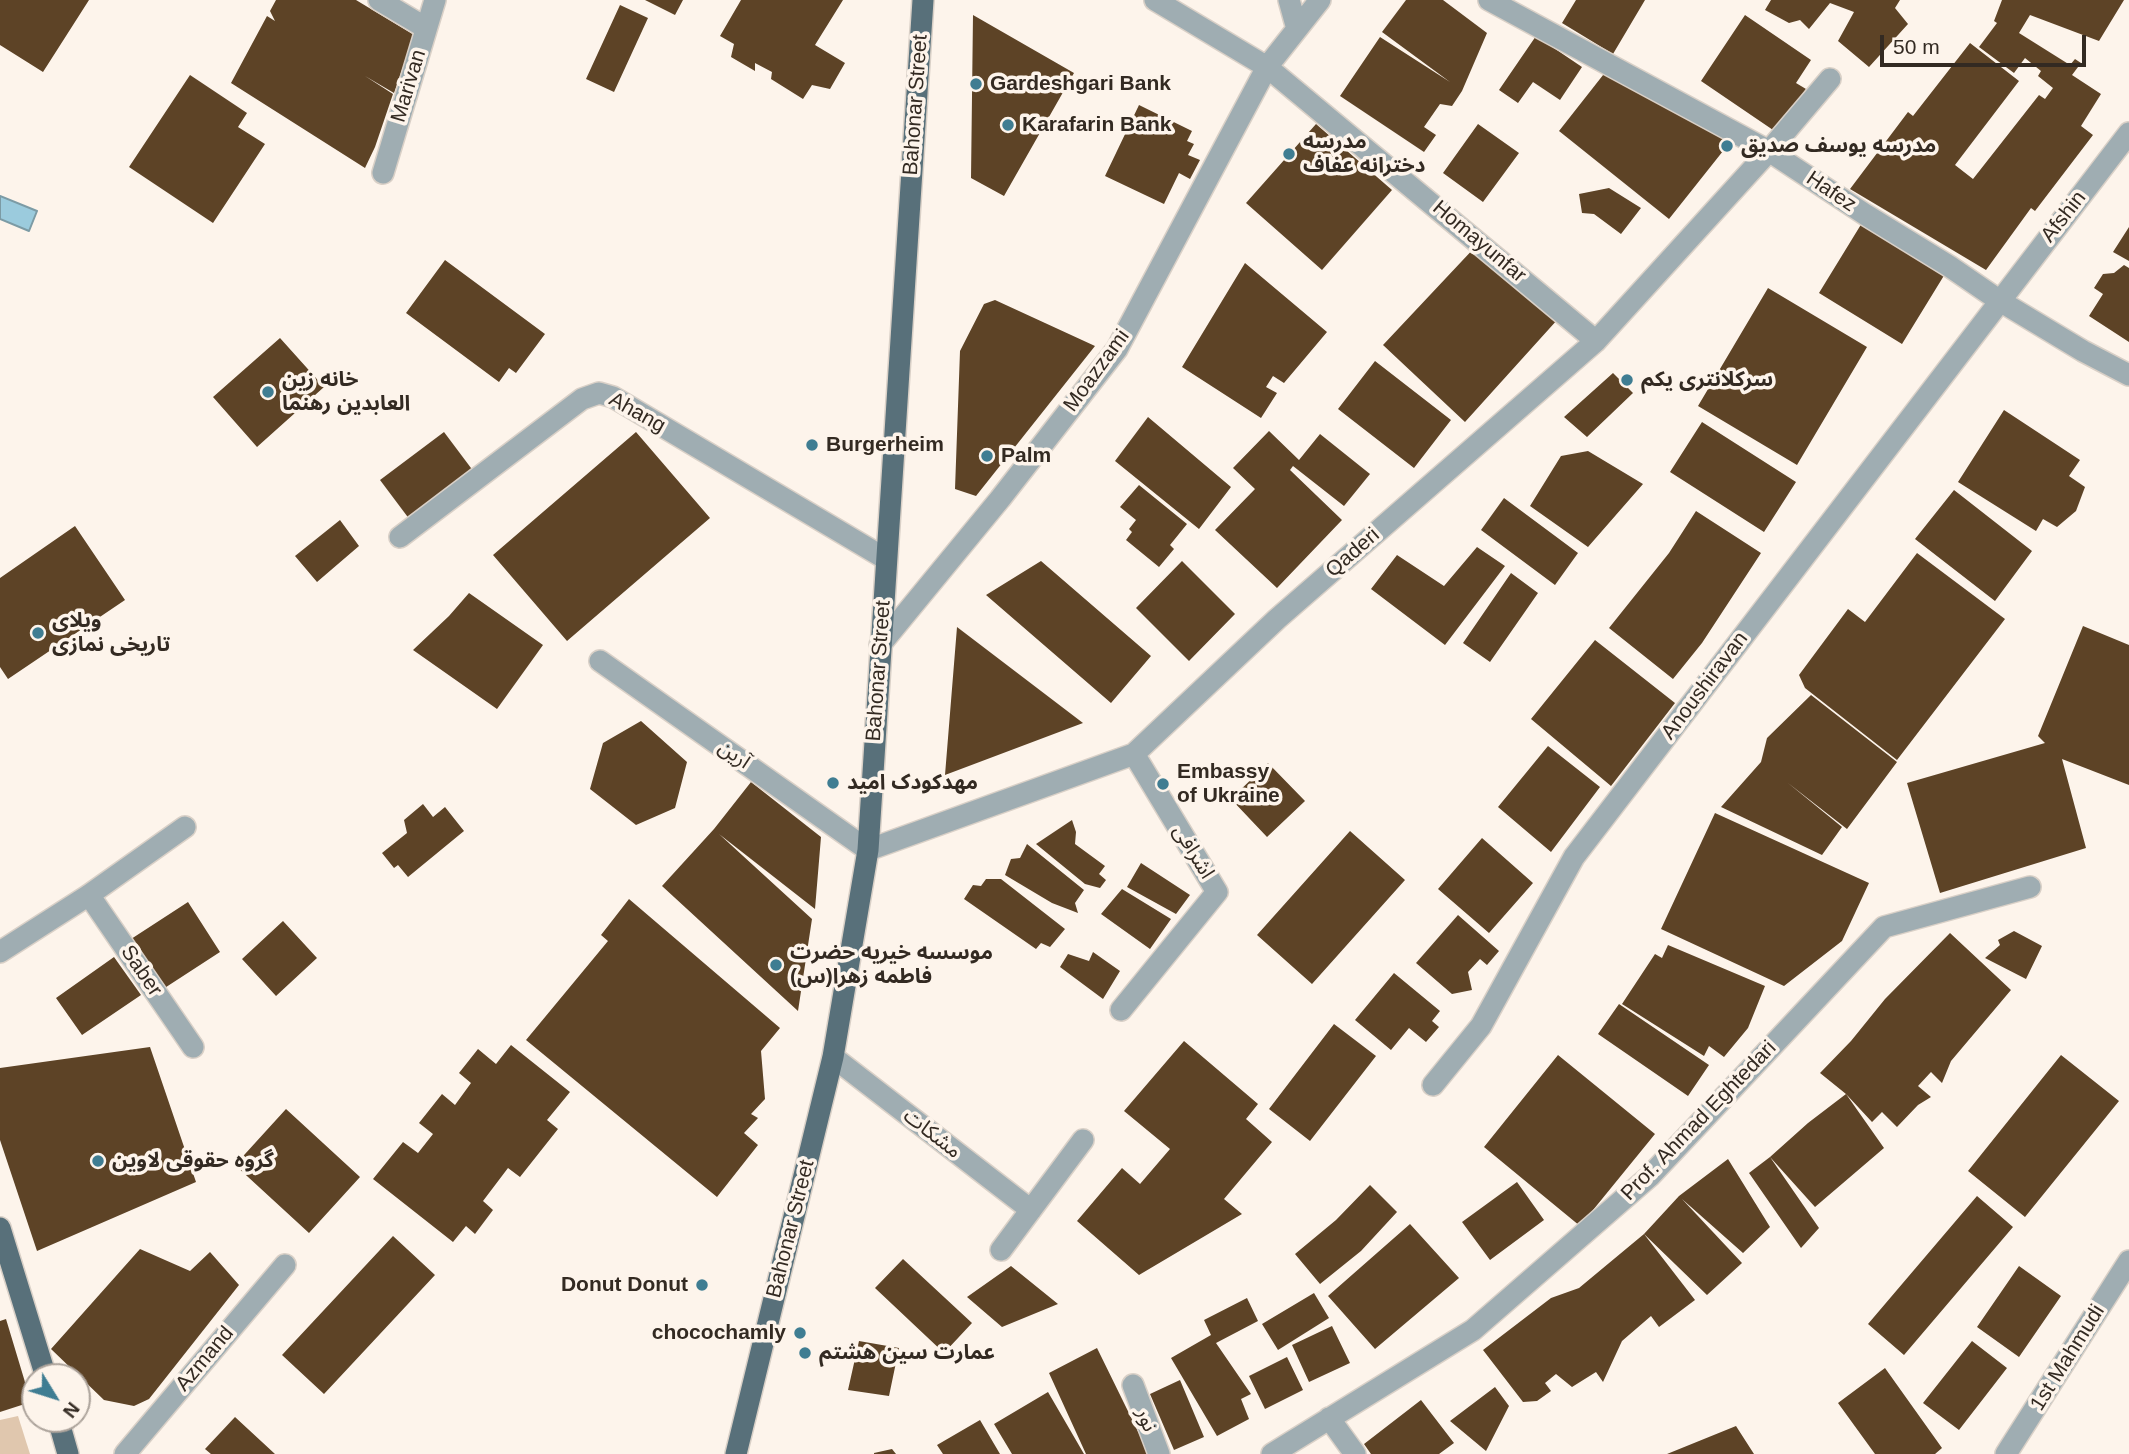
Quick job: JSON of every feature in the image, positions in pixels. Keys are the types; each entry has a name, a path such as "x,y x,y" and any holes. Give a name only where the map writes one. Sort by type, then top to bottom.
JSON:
{"main road":[{"name":"Bahonar Street","path":"736,1454 833,1057 868,850 923,0"},
{"path":"0,1228 42,1363"},
{"path":"62,1433 68,1454"}],"street":[{"path":"379,0 426,28"},
{"name":"Marivan","path":"383,173 435,0"},
{"name":"Homayunfar","path":"1155,0 1267,67 1596,341"},
{"path":"1289,0 1297,29"},
{"name":"Moazzami","path":"880,645 1000,499 1117,349 1267,67 1320,0"},
{"name":"Hafez","path":"1489,0 1769,151 2000,301 2129,375"},
{"name":"Qaderi","path":"868,850 1134,754 1277,619 1596,341 1769,151 1830,79"},
{"name":"Afshin","path":"2000,301 2129,133"},
{"name":"Anoushiravan","path":"1433,1085 1481,1026 1574,857 2000,301"},
{"name":"Ahang","path":"400,537 582,399 599,393 613,397 886,559"},
{"name":"آرین","path":"600,661 868,850"},
{"name":"اشرافی","path":"1121,1010 1217,892 1134,754"},
{"path":"0,952 89,895 184,827"},
{"name":"Prof. Ahmad Eghtedari","path":"1272,1454 1473,1330 1650,1176 1884,927 2030,887"},
{"name":"Saber","path":"89,895 193,1047"},
{"name":"مشکات","path":"833,1057 1031,1210"},
{"path":"1001,1250 1083,1140"},
{"name":"1st Mahmudi","path":"2006,1454 2129,1261"},
{"name":"Azmand","path":"125,1454 285,1265"},
{"name":"نور","path":"1133,1385 1159,1454"},
{"path":"1329,1418 1355,1454"}],"shaded area":[{"path":"18,1416 21,1433 23,1433 30,1454 0,1454 0,1420"}],"water":[{"path":"0,196 37,211 29,231 0,219"}],"building":[{"path":"0,0 89,0 43,72 0,45"},
{"path":"276,0 356,0 414,35 394,93 365,76 393,94 365,168 231,83 267,16 275,21 270,11"},
{"path":"645,0 683,0 675,15"},
{"path":"741,0 843,0 815,45 845,63 830,89 812,85 803,99 771,79 772,72 755,63 755,71 731,57 734,44 720,36"},
{"path":"1406,0 1443,0 1487,33 1462,91 1452,106 1440,104 1424,127 1436,135 1424,152 1340,96 1380,37 1450,82 1382,32"},
{"path":"1576,0 1645,0 1613,54 1562,23"},
{"path":"1771,0 1900,0 1895,8 1908,24 1869,67 1838,41 1854,12 1830,3 1809,29 1800,20 1789,23 1765,10"},
{"path":"2002,0 2124,0 2099,41 2030,15 2019,33 2070,65 2075,59 2081,63 2072,75 2101,94 2081,126 2093,135 2035,211 2031,208 1986,270 1850,189 1908,112 1913,116 1970,43 2019,81 1955,165 1973,179 2039,95 2045,99 2053,88 2038,76 2041,71 2025,58 2014,73 1979,47 1997,23 1994,21"},
{"path":"620,5 648,18 614,92 586,79"},
{"name":"Karafarin Bank","path":"973,15 1074,73 1004,196 971,178"},
{"path":"1745,15 1811,60 1796,83 1806,89 1776,132 1701,81"},
{"path":"1536,36 1582,67 1560,100 1533,82 1518,103 1499,90"},
{"path":"1607,70 1723,133 1727,146 1669,219 1559,131"},
{"path":"190,75 247,113 238,127 265,144 213,223 129,167"},
{"path":"1139,105 1192,131 1187,141 1194,144 1188,155 1200,160 1190,179 1179,173 1164,204 1105,176"},
{"path":"1316,124 1392,190 1322,270 1246,203"},
{"path":"1478,124 1519,153 1483,202 1443,173"},
{"path":"1609,188 1641,208 1621,234 1594,214 1582,213 1579,194"},
{"path":"1865,218 1948,269 1902,344 1819,293"},
{"path":"2129,227 2129,261 2113,252"},
{"path":"1477,245 1558,319 1465,422 1383,345"},
{"path":"445,260 545,334 516,373 509,368 499,382 406,313"},
{"path":"1245,263 1327,332 1284,383 1273,376 1266,387 1277,393 1261,418 1182,367"},
{"path":"2124,265 2129,268 2129,342 2089,316 2103,294 2094,288 2103,274 2114,273"},
{"path":"1768,288 1867,347 1797,465 1698,406"},
{"path":"995,300 1095,346 976,496 955,489 960,351 984,304"},
{"name":"خانه زین العابدین رهنما","path":"280,338 324,387 257,447 213,397"},
{"path":"1375,361 1451,420 1414,468 1338,409"},
{"path":"1613,373 1633,393 1587,437 1564,417"},
{"path":"2004,410 2080,460 2069,476 2085,487 2076,511 2057,527 2043,519 2036,531 1958,482"},
{"path":"1148,417 1231,487 1199,529 1115,461"},
{"path":"1702,422 1796,482 1764,532 1670,472"},
{"path":"1269,431 1299,460 1320,434 1370,474 1344,506 1293,466 1290,470 1342,520 1277,588 1215,530 1255,489 1233,468"},
{"path":"444,432 474,472 410,520 380,480"},
{"path":"636,432 710,518 567,641 493,555"},
{"path":"1588,451 1643,484 1588,547 1530,506 1561,456"},
{"path":"1139,485 1187,524 1170,545 1174,549 1159,567 1126,540 1132,532 1129,529 1136,520 1120,507"},
{"path":"1954,490 2032,551 1995,601 1915,539"},
{"path":"1504,498 1578,553 1555,585 1481,530"},
{"path":"1696,511 1761,553 1702,643 1673,679 1609,628 1669,553"},
{"path":"340,520 359,546 317,582 295,556"},
{"name":"ویلای تاریخی نمازی","path":"75,526 125,600 8,679 0,667 0,578"},
{"path":"1477,547 1505,566 1445,645 1371,589 1397,555 1444,586"},
{"path":"1917,553 2005,619 1897,760 1805,688 1799,675 1848,609 1865,622"},
{"path":"1041,561 1151,656 1111,703 986,595"},
{"path":"1182,561 1235,614 1189,661 1136,608"},
{"path":"1511,573 1538,593 1490,662 1463,643"},
{"path":"469,593 543,645 497,709 413,650"},
{"path":"2083,626 2129,645 2129,785 2062,759 2086,848 1940,893 1907,783 2045,743 2038,736"},
{"path":"957,627 1083,723 945,775"},
{"path":"1595,640 1675,703 1611,786 1531,719"},
{"path":"1811,695 1897,762 1847,829 1788,783 1842,827 1822,855 1721,807 1761,762 1767,738"},
{"path":"641,721 687,762 675,808 636,825 590,789 603,743"},
{"path":"1548,746 1600,787 1551,852 1498,807"},
{"path":"1268,763 1305,801 1267,837 1231,799"},
{"name":"موسسه خیریه حضرت فاطمه زهرا(س)","path":"751,782 821,837 815,909 719,834 812,919 798,1011 662,886 714,829"},
{"path":"423,804 433,817 445,807 464,831 408,877 398,865 394,868 382,853 407,833 404,820"},
{"path":"1715,813 1869,883 1842,941 1784,986 1661,929"},
{"path":"1072,820 1076,832 1075,844 1105,866 1099,874 1106,880 1100,888 1085,884 1036,844"},
{"path":"1350,831 1405,880 1312,984 1257,935"},
{"path":"1482,838 1533,883 1489,933 1438,889"},
{"path":"1027,844 1084,890 1075,903 1078,913 1052,903 1005,875 1011,859 1020,858"},
{"path":"1141,863 1190,895 1176,914 1127,887"},
{"path":"986,879 1001,879 1065,929 1050,947 1041,943 1036,949 964,899 973,885 981,886"},
{"path":"1122,889 1171,919 1150,949 1101,914"},
{"path":"629,899 780,1028 761,1051 765,1099 751,1114 758,1118 744,1133 758,1145 717,1197 526,1040 608,941 601,935"},
{"path":"188,902 220,952 160,991 128,941"},
{"path":"1458,915 1499,951 1487,965 1480,959 1468,972 1472,990 1452,994 1416,963"},
{"path":"283,921 317,958 276,996 242,959"},
{"path":"2014,931 2042,946 2026,979 1985,958 2000,945 1998,940"},
{"path":"1950,933 2011,990 1951,1061 1942,1083 1931,1072 1918,1086 1931,1097 1918,1105 1897,1127 1882,1112 1872,1122 1846,1094 1820,1073 1851,1041 1885,999"},
{"path":"1668,945 1765,986 1748,1028 1724,1057 1709,1046 1704,1056 1622,1004 1655,954 1662,958"},
{"path":"1093,952 1120,971 1103,999 1060,967 1068,954 1089,961"},
{"path":"114,957 141,995 82,1035 56,998"},
{"path":"1394,973 1440,1011 1432,1021 1439,1027 1426,1042 1409,1028 1391,1050 1355,1020"},
{"path":"1619,1004 1709,1065 1688,1096 1598,1034"},
{"path":"1334,1024 1376,1056 1310,1141 1269,1109"},
{"path":"1184,1041 1258,1104 1246,1119 1272,1142 1224,1199 1242,1214 1139,1275 1077,1221 1122,1168 1140,1184 1170,1149 1124,1111"},
{"path":"511,1045 570,1092 547,1120 558,1129 520,1177 508,1168 483,1201 493,1210 475,1234 466,1226 453,1242 373,1179 403,1142 418,1153 433,1134 419,1123 442,1094 455,1105 471,1083 459,1073 478,1049 496,1064"},
{"name":"گروه حقوقی لاوین","path":"150,1047 196,1182 37,1251 0,1140 0,1068"},
{"path":"1558,1055 1655,1134 1580,1226 1484,1147"},
{"path":"2061,1055 2119,1101 2025,1217 1968,1171"},
{"path":"1846,1094 1884,1148 1815,1207 1770,1157"},
{"path":"286,1109 360,1177 309,1233 235,1165"},
{"path":"1770,1157 1819,1228 1801,1248 1749,1173"},
{"path":"1728,1159 1770,1227 1743,1253 1682,1199 1742,1263 1707,1295 1644,1234 1679,1196"},
{"path":"1517,1182 1544,1220 1490,1260 1462,1222"},
{"path":"1370,1185 1397,1212 1361,1251 1320,1284 1295,1254 1336,1220"},
{"path":"1977,1196 2013,1227 1904,1355 1868,1324"},
{"path":"1410,1224 1459,1278 1375,1349 1328,1296"},
{"path":"1644,1234 1695,1300 1659,1327 1651,1316 1622,1341 1603,1382 1596,1372 1572,1387 1556,1374 1545,1383 1551,1391 1537,1401 1523,1402 1483,1350 1551,1298 1579,1288"},
{"path":"393,1236 435,1275 324,1394 282,1355"},
{"path":"140,1249 190,1271 210,1252 239,1285 149,1399 134,1406 104,1400 91,1387 91,1363 66,1363 51,1349"},
{"path":"903,1259 972,1323 944,1353 875,1288"},
{"path":"1011,1266 1058,1304 1002,1327 967,1297"},
{"path":"2019,1266 2061,1296 2019,1357 1977,1327"},
{"path":"1314,1293 1329,1318 1278,1350 1262,1324"},
{"path":"1247,1298 1258,1321 1216,1343 1251,1394 1241,1399 1249,1419 1217,1436 1171,1358 1211,1335 1204,1320"},
{"path":"6,1319 21,1369 21,1405 0,1412 0,1321"},
{"path":"1332,1326 1350,1363 1309,1382 1292,1345"},
{"path":"859,1341 899,1348 889,1396 848,1390"},
{"path":"1972,1341 2007,1368 1959,1430 1923,1403"},
{"path":"1097,1348 1149,1454 1086,1454 1049,1373"},
{"path":"1287,1357 1303,1390 1265,1409 1249,1376"},
{"path":"1885,1368 1942,1448 1935,1454 1875,1454 1838,1403"},
{"path":"1180,1380 1204,1437 1174,1450 1150,1394"},
{"path":"1495,1387 1509,1406 1486,1451 1450,1421"},
{"path":"1048,1392 1084,1454 1012,1454 994,1424"},
{"path":"1421,1400 1454,1443 1439,1454 1371,1454 1364,1444"},
{"path":"235,1417 275,1454 211,1454 205,1449"},
{"path":"980,1420 1000,1454 943,1454 937,1445"},
{"path":"1736,1426 1754,1454 1667,1454"},
{"path":"892,1449 896,1454 874,1454 874,1453"}],"place":[{"name":"Gardeshgari Bank","path":"976,84"},
{"name":"Karafarin Bank","path":"1008,125"},
{"name":"مدرسه یوسف صدیق","path":"1727,146"},
{"name":"مدرسه دخترانه عفاف","path":"1289,154"},
{"name":"سرکلانتری یکم","path":"1627,380"},
{"name":"خانه زین العابدین رهنما","path":"268,392"},
{"name":"Burgerheim","path":"812,445"},
{"name":"Palm","path":"987,456"},
{"name":"ویلای تاریخی نمازی","path":"38,633"},
{"name":"مهدکودک امید","path":"833,783"},
{"name":"Embassy of Ukraine","path":"1163,784"},
{"name":"موسسه خیریه حضرت فاطمه زهرا(س)","path":"776,965"},
{"name":"گروه حقوقی لاوین","path":"98,1161"},
{"name":"Donut Donut","path":"702,1285"},
{"name":"chocochamly","path":"800,1333"},
{"name":"عمارت سین هشتم","path":"805,1353"}]}
